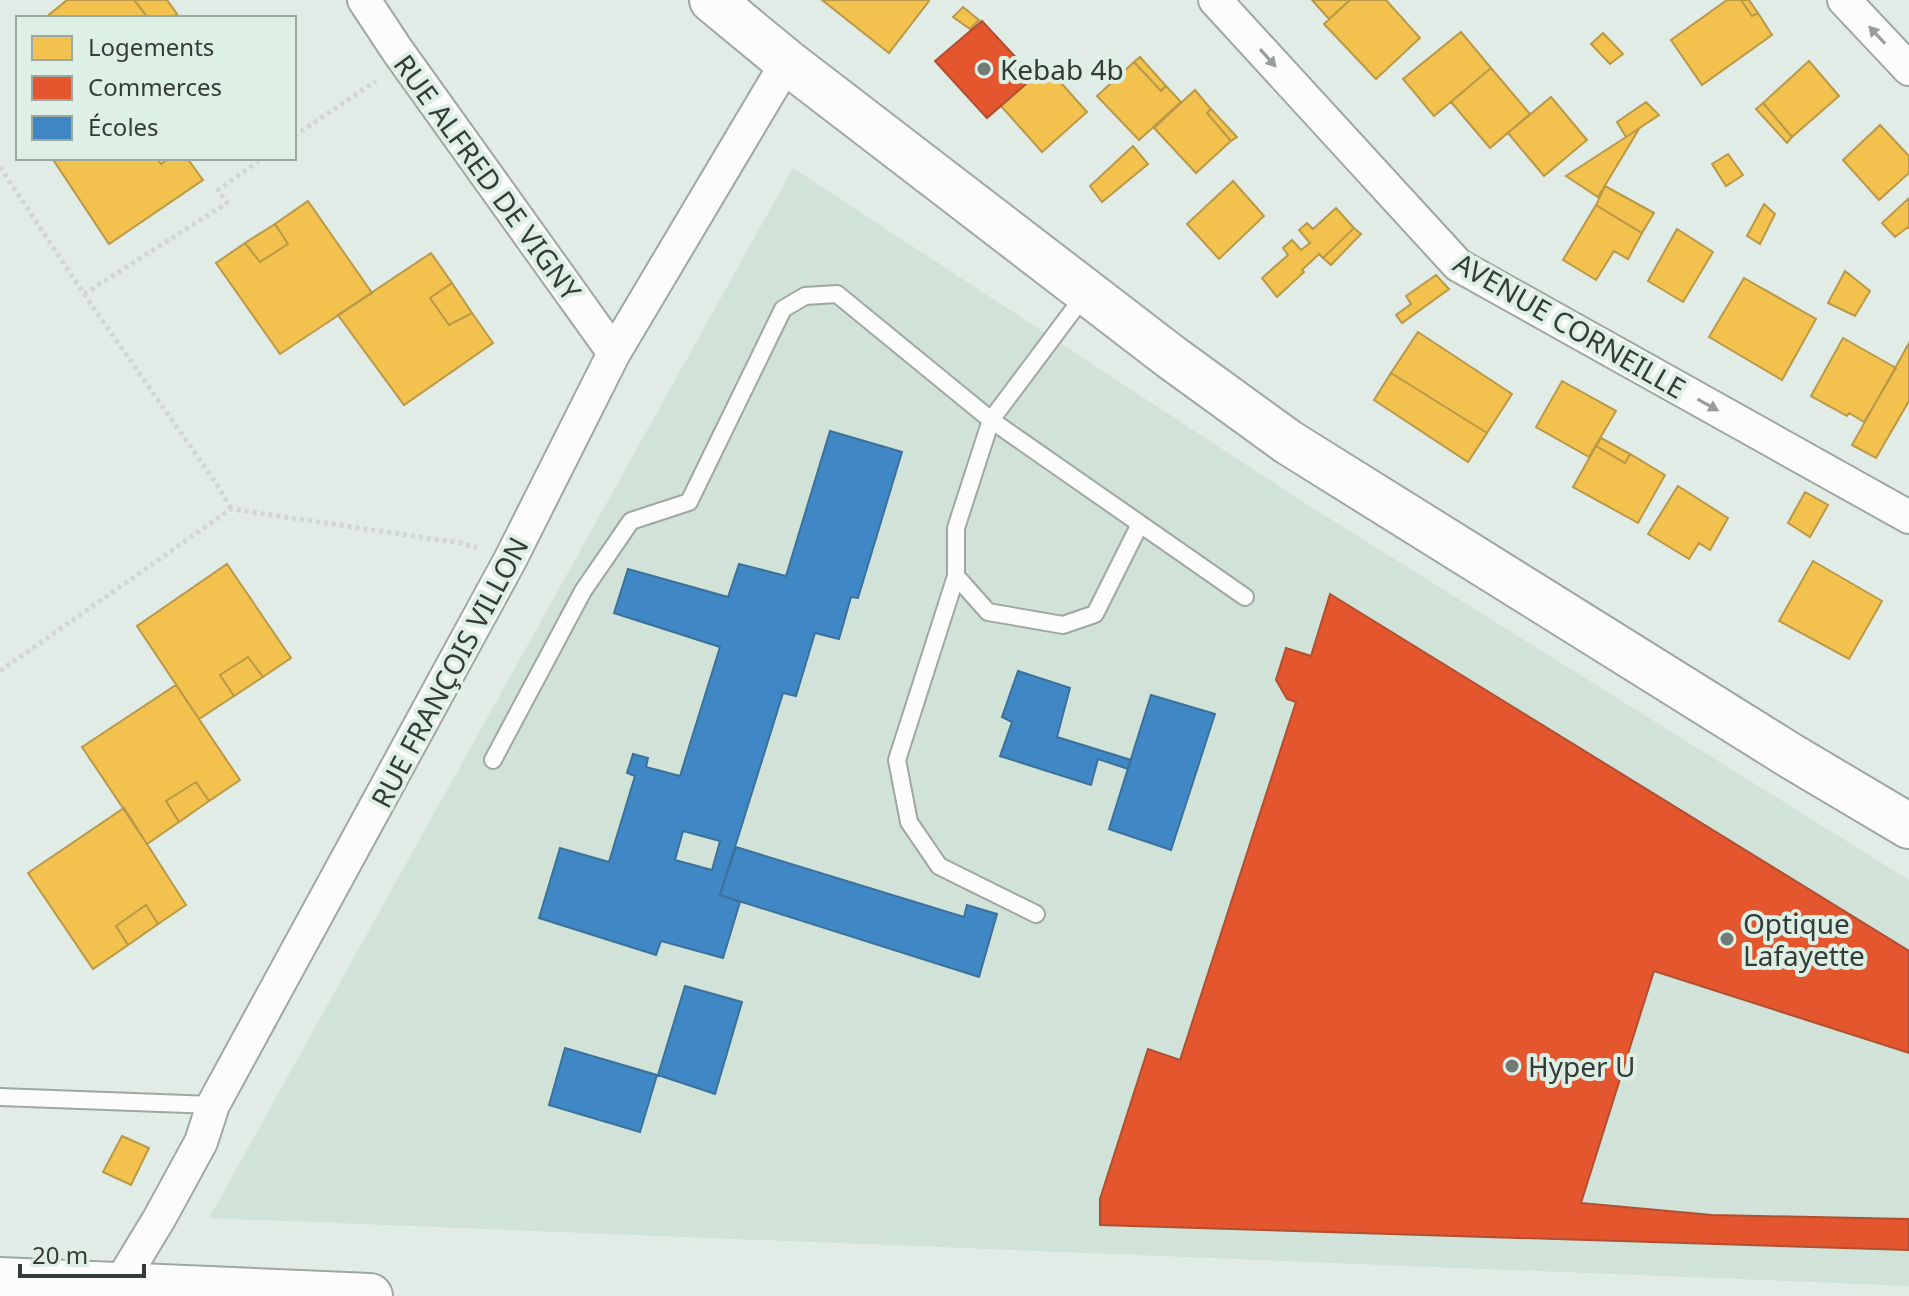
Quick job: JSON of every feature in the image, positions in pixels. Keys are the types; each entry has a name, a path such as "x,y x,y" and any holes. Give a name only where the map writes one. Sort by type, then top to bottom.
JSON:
{"main road":[{"path":"712,0 787,62 1171,357 1288,442 1909,826"},
{"path":"0,1280 370,1296"}],"street":[{"name":"RUE ALFRED DE VIGNY","path":"364,0 614,353"},
{"name":"AVENUE CORNEILLE","path":"1215,0 1458,265 1909,517"},
{"path":"1844,0 1909,69"},
{"name":"RUE FRANÇOIS VILLON","path":"119,1285 201,1142 213,1105 510,560 614,353 787,62"}],"lane":[{"path":"1036,914 939,866 909,822 897,760 956,576 956,528 991,420 1087,292"},
{"path":"493,760 583,591 631,521 689,502 783,309 805,296 837,294 991,420 1245,597"},
{"path":"956,576 988,612 1063,625 1095,614 1140,524"},
{"path":"0,1097 213,1105"}],"path":[{"path":"296,135 405,61"},
{"path":"84,294 227,203 218,190 260,160"},
{"path":"0,167 231,509"},
{"path":"0,671 231,509 461,543 510,560"}],"shaded area":[{"path":"793,168 1300,500 1909,880 1909,1286 209,1218"}],"building: Logements":[{"path":"67,0 136,0 146,16 47,16"},
{"path":"167,0 177,14 146,16 135,1"},
{"path":"822,0 928,0 929,1 889,53"},
{"path":"1312,0 1350,0 1329,19"},
{"path":"1350,0 1386,0 1420,38 1376,79 1324,24"},
{"path":"1727,0 1741,0 1752,16 1758,13 1772,35 1702,85 1671,40"},
{"path":"1741,0 1749,0 1758,13 1752,16"},
{"path":"963,7 979,20 970,29 953,17"},
{"path":"1461,32 1491,68 1434,116 1403,79"},
{"path":"1603,33 1623,54 1610,64 1591,44"},
{"path":"1140,57 1166,86 1161,91 1134,62"},
{"path":"1809,61 1839,96 1792,137 1763,103"},
{"path":"1134,62 1161,91 1166,86 1181,102 1139,140 1097,96"},
{"path":"1046,66 1087,112 1042,152 1001,106"},
{"path":"1491,68 1530,114 1490,148 1451,102"},
{"path":"1195,90 1211,109 1207,113 1231,141 1196,173 1154,128"},
{"path":"1551,97 1587,140 1544,176 1508,133"},
{"path":"1646,102 1659,115 1626,137 1617,122"},
{"path":"1763,103 1792,137 1787,143 1756,109"},
{"path":"1211,109 1237,137 1231,141 1207,113"},
{"path":"1880,125 1909,156 1909,173 1879,200 1843,160"},
{"path":"1639,129 1598,197 1566,176 1626,137"},
{"path":"1133,146 1148,164 1102,202 1090,186"},
{"path":"1728,154 1743,175 1726,186 1712,164"},
{"path":"53,160 158,160 161,164 166,160 188,160 203,180 109,244"},
{"path":"1233,181 1264,216 1219,259 1187,224"},
{"path":"1605,186 1654,213 1642,233 1596,205"},
{"path":"1909,198 1909,228 1895,237 1882,223"},
{"path":"308,201 372,293 280,354 216,263 245,243 260,262 288,244 275,224"},
{"path":"1764,204 1775,214 1760,244 1747,236"},
{"path":"1596,205 1642,233 1628,259 1614,251 1596,280 1563,260"},
{"path":"1336,208 1354,228 1323,258 1319,254 1277,297 1262,278 1288,255 1283,248 1292,240 1301,250 1310,243 1299,230 1307,223 1313,229"},
{"path":"275,224 288,244 260,262 245,243"},
{"path":"1354,228 1361,234 1331,265 1323,258"},
{"path":"1677,229 1713,252 1683,302 1648,281"},
{"path":"431,253 452,283 430,298 449,325 472,313 493,343 404,405 338,315"},
{"path":"1845,271 1870,291 1855,316 1828,303"},
{"path":"1436,275 1449,289 1402,323 1396,315 1411,304 1406,296"},
{"path":"1744,278 1816,319 1782,380 1709,337"},
{"path":"452,283 472,313 449,325 430,298"},
{"path":"1418,332 1512,394 1487,433 1391,373"},
{"path":"1843,338 1896,368 1864,422 1811,396"},
{"path":"1909,343 1909,401 1876,458 1852,445"},
{"path":"1391,373 1487,433 1468,462 1374,400"},
{"path":"1562,381 1616,411 1589,457 1536,427"},
{"path":"1601,438 1630,454 1625,463 1596,446"},
{"path":"1596,446 1625,463 1630,454 1665,475 1638,523 1573,487"},
{"path":"1678,486 1728,518 1710,550 1699,543 1689,559 1648,534"},
{"path":"1805,492 1828,505 1810,537 1788,523"},
{"path":"1813,561 1882,601 1849,659 1779,621"},
{"path":"227,564 291,658 263,677 248,657 220,675 234,696 199,719 137,626"},
{"path":"248,657 263,677 234,696 220,675"},
{"path":"176,685 240,780 209,801 196,782 166,801 179,822 147,844 82,747"},
{"path":"196,782 209,801 179,822 166,801"},
{"path":"124,808 186,905 158,924 146,905 116,926 128,945 93,969 28,873"},
{"path":"146,905 158,924 128,945 116,926"},
{"path":"122,1136 149,1148 131,1185 103,1172"}],"building: Commerces":[{"name":"Kebab 4b","path":"982,21 1034,77 987,118 935,61"},
{"name":"Hyper U","path":"1330,594 1909,951 1909,1053 1654,971 1581,1203 1712,1215 1909,1219 1909,1250 1100,1225 1100,1199 1148,1049 1180,1060 1296,702 1287,699 1276,680 1286,648 1311,656"}],"building: Écoles":[{"path":"830,431 902,452 858,598 851,597 839,639 815,633 796,696 783,693 720,895 740,902 723,958 661,941 656,955 539,918 560,848 609,862 635,776 627,773 633,754 648,758 646,767 680,776 720,647 614,613 628,569 728,597 739,564 786,576","holes":["683,831 720,841 712,870 675,860"]},
{"path":"1018,671 1070,688 1057,737 1131,760 1128,769 1098,759 1091,785 1000,756 1012,722 1002,717"},
{"path":"1151,695 1215,714 1171,850 1109,829"},
{"path":"736,847 964,917 967,905 997,914 979,977 720,895"},
{"path":"685,986 742,1002 715,1094 658,1075"},
{"path":"565,1048 657,1075 640,1132 549,1105"}],"place":[{"name":"Kebab 4b","path":"984,69"},
{"name":"Optique Lafayette","path":"1727,939"},
{"name":"Hyper U","path":"1512,1066"}]}
